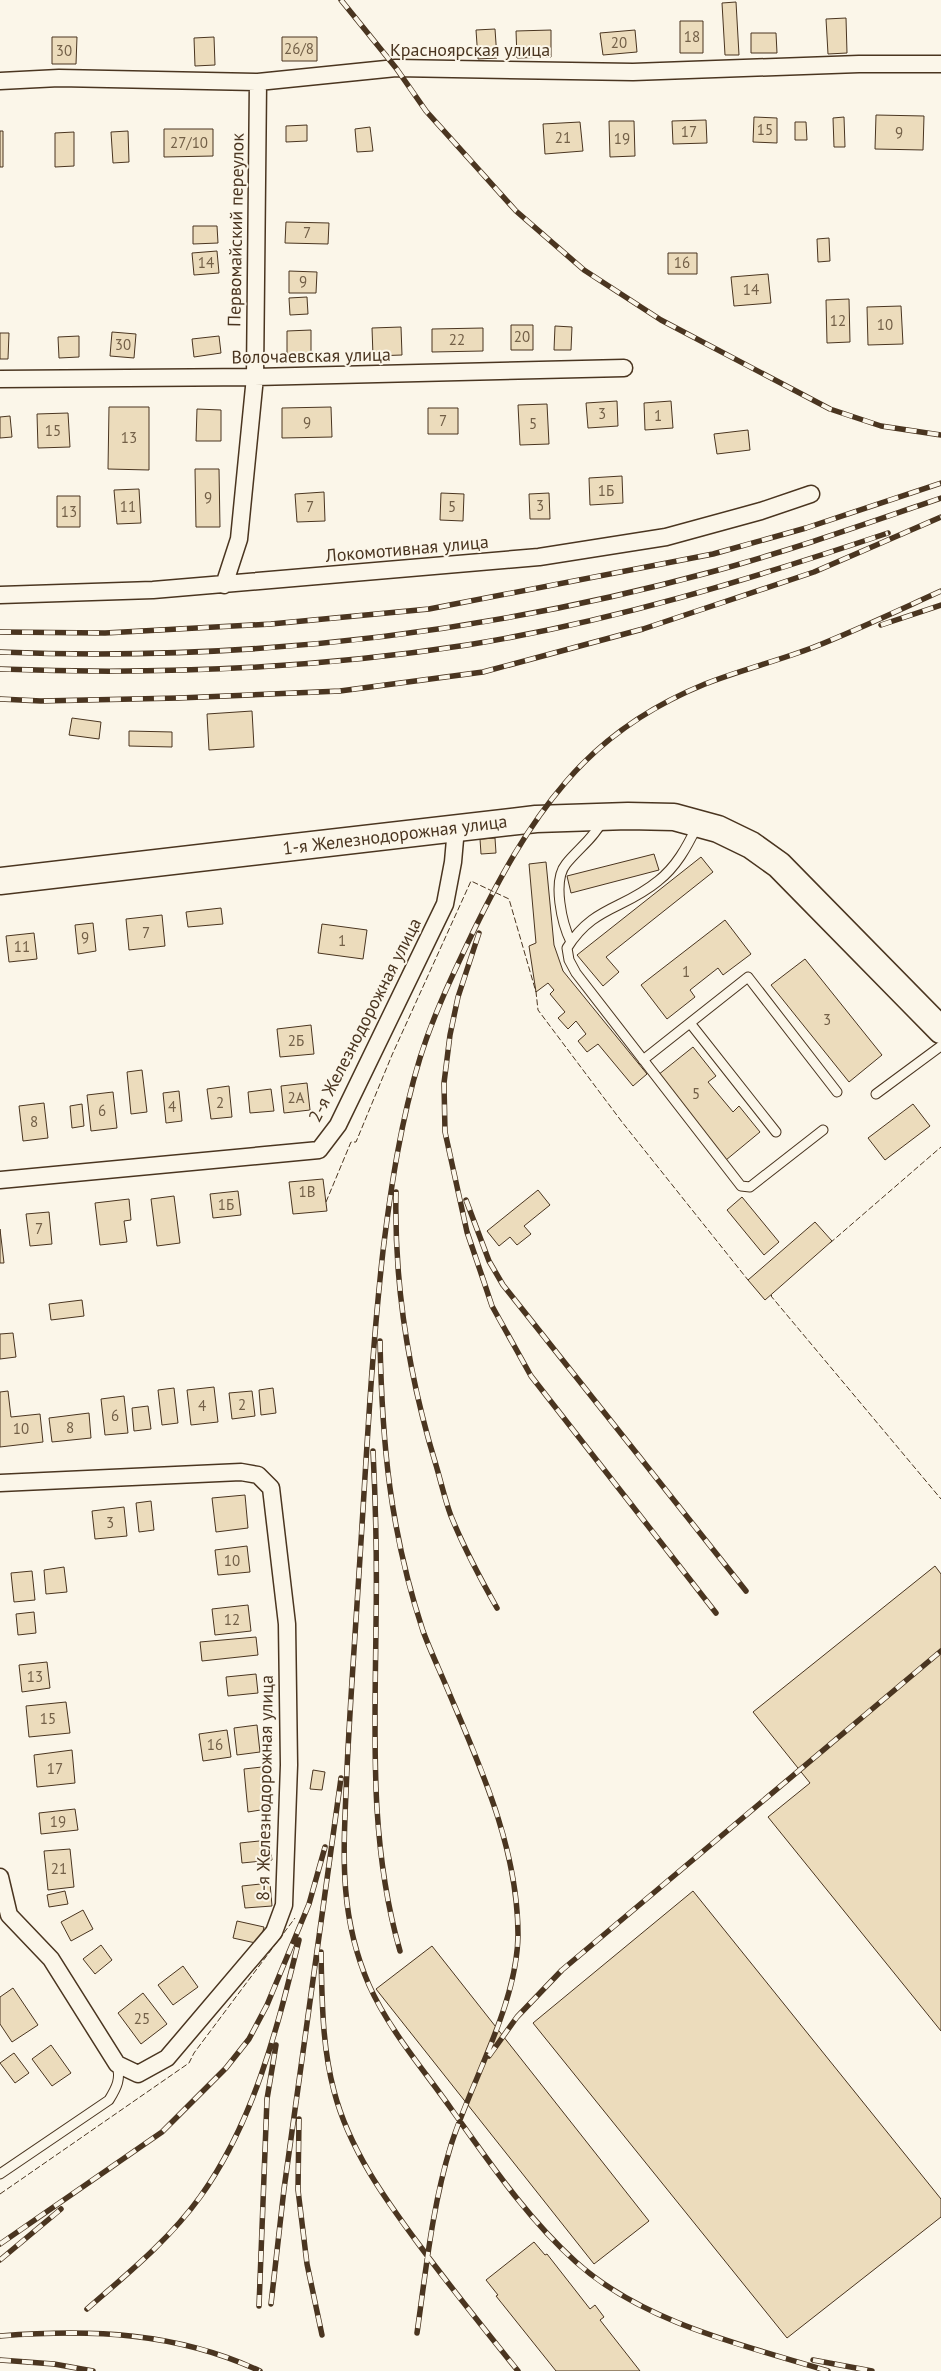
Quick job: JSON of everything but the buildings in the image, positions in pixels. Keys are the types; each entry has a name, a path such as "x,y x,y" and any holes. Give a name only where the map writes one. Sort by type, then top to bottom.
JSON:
{"main road":[{"name":"1-я Железнодорожная улица","path":"0,881 536,819 674,818 726,833 751,845 779,865 941,1030"}],"street":[{"name":"Красноярская улица","path":"0,81 59,78 258,82 396,68 633,72 859,64 941,64"},
{"name":"Первомайский переулок","path":"224,585 239,539 255,378 258,82"},
{"name":"Волочаевская улица","path":"0,379 255,378 624,368"},
{"name":"Локомотивная улица","path":"0,595 153,590 224,585 539,557 666,537 761,511 811,494"},
{"name":"2-я Железнодорожная улица","path":"0,1180 319,1150 338,1125 445,904 453,862 456,828"},
{"name":"8-я Железнодорожная улица","path":"0,1483 241,1472 258,1475 271,1488 287,1624 289,1765 284,1905 274,1932 167,2058 138,2074 117,2064"},
{"path":"0,1877 9,1914 51,1959 117,2064"}],"lane":[{"path":"570,942 563,928 561,916 560,880 564,866 598,830 605,817"},
{"path":"698,824 670,870 640,894 595,916 578,931 567,948 569,960 576,973 741,1186 750,1186 824,1130"},
{"path":"643,1060 748,977 837,1092"},
{"path":"690,1023 776,1132"},
{"path":"876,1094 941,1046"},
{"path":"0,2174 109,2100 118,2086 119,2074 117,2064"}],"railway":[{"path":"341,0 396,68 426,111 516,211 584,270 661,320 830,409 881,426 941,435"},
{"path":"0,632 105,633 271,624 429,609 713,554 806,528 941,483"},
{"path":"0,652 180,653 270,648 447,628 623,594 711,572 798,546 941,498"},
{"path":"0,699 41,701 179,698 340,691 483,672 643,629 814,572 941,517"},
{"path":"0,669 117,671 234,668 351,660 467,645 574,624 680,598 785,567 888,533"},
{"path":"828,2371 729,2341 663,2316 632,2301 603,2283 576,2262 525,2209 495,2170 407,2049 377,2002 359,1958 352,1931 347,1905 344,1852 351,1696 369,1412 375,1331 389,1202 397,1153 413,1081 432,1025 459,961 493,892 538,817 579,767 611,738 647,713 705,684 814,647 941,591"},
{"path":"881,625 941,605"},
{"path":"479,933 458,997 450,1035 444,1083 445,1132 467,1232 492,1306 531,1376 716,1613"},
{"path":"396,1192 398,1261 405,1330 426,1432 451,1516 472,1563 497,1608"},
{"path":"466,1200 489,1261 503,1285 746,1591"},
{"path":"380,1341 386,1452 395,1522 403,1558 423,1631 472,1747 495,1808 512,1871 518,1935 516,1961 502,2015 460,2120 444,2168 430,2239 417,2333"},
{"path":"373,1451 376,1516 376,1789 383,1870 390,1911 400,1951"},
{"path":"489,2056 517,2017 562,1970 941,1651"},
{"path":"271,2304 284,2189 341,1778"},
{"path":"0,2244 162,2132 226,2068 249,2039 267,2005 309,1904 325,1847"},
{"path":"87,2309 147,2256 175,2228 200,2197 219,2168 235,2138 262,2074 299,1940"},
{"path":"321,1952 323,2022 327,2057 334,2091 349,2133 381,2192 444,2278 518,2371"},
{"path":"259,2306 267,2099 276,2045"},
{"path":"299,2119 298,2190 307,2264 322,2335"},
{"path":"0,2260 61,2209"},
{"path":"0,2336 68,2333 133,2336 197,2348 260,2371"},
{"path":"0,2360 54,2364 93,2371"},
{"path":"813,2360 872,2371"}],"fence":[{"path":"326,1202 351,1142 356,1142 392,1055 471,881 509,899 536,992 538,1010 622,1122 748,1280"},
{"path":"830,1243 941,1147"},
{"path":"772,1295 941,1499"},
{"path":"0,2194 189,2063 194,2053 295,1918"}]}
